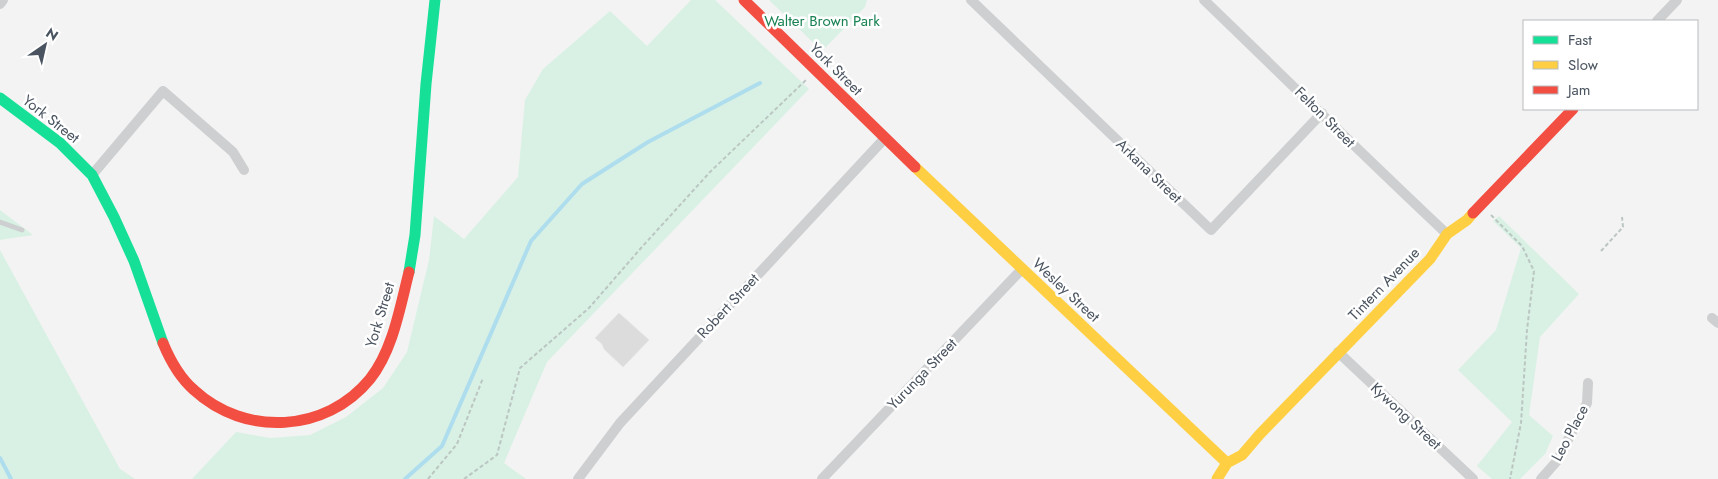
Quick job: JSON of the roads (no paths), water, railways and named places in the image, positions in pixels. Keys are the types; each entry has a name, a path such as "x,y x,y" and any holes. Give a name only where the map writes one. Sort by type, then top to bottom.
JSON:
{"street":[{"path":"0,4 2,0"},
{"name":"York Street","path":"0,98 67,149 92,175 134,260 166,350 182,379 207,401 238,417 256,422 275,424 309,419 339,406 366,382 377,368 392,335 412,256 429,46 435,0"},
{"name":"York Street","path":"744,0 885,138"},
{"name":"Arkana Street","path":"971,0 1211,230 1322,113"},
{"name":"Felton Street","path":"1204,0 1322,113 1379,171 1447,234"},
{"path":"1658,20 1677,0"},
{"path":"92,175 163,91 233,152 244,170"},
{"name":"Tintern Avenue","path":"1217,479 1227,463 1247,450 1338,352 1430,259 1447,234 1463,224 1572,110"},
{"name":"Wesley Street","path":"885,138 1227,463"},
{"name":"Robert Street","path":"578,479 620,422 885,138"},
{"name":"Yurunga Street","path":"822,479 1022,269"},
{"name":"Kywong Street","path":"1338,352 1474,479"},
{"name":"Leo Place","path":"1541,479 1558,461 1587,403 1588,383"}],"lane":[{"path":"0,222 22,230"}],"waterway":[{"path":"405,479 442,446 531,241 582,184 648,142 760,83"},
{"path":"0,458 11,479"}],"park label":[{"name":"Walter Brown Park","path":"822,21"}]}
